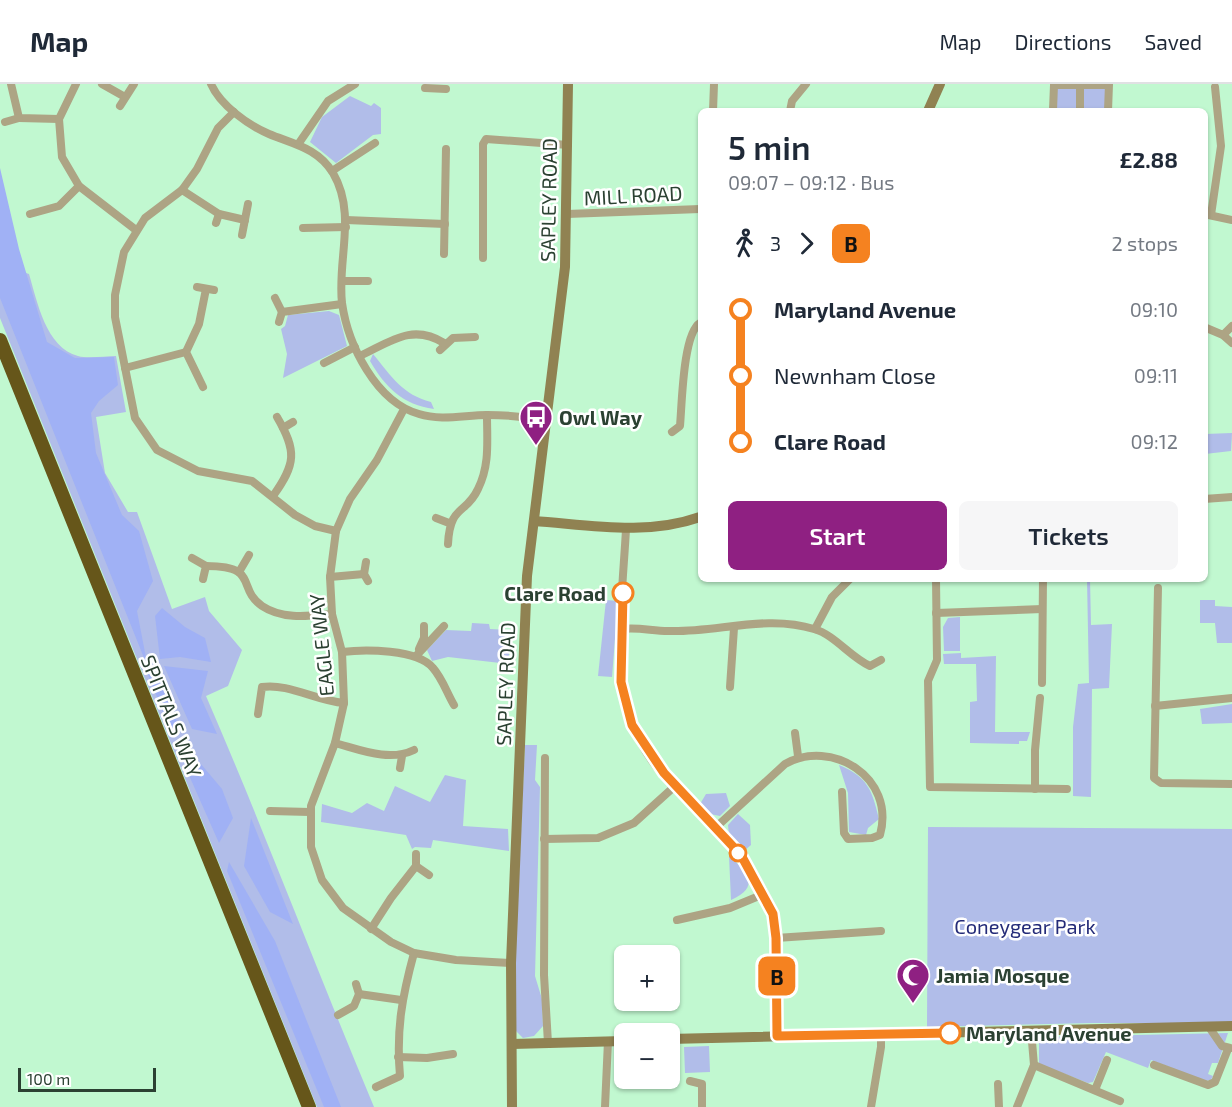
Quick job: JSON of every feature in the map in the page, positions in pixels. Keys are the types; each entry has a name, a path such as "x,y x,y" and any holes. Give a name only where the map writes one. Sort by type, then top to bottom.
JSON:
{"highway":[{"name":"SPITTALS WAY","path":"0,340 309,1107"}],"street":[{"path":"11,84 19,118"},
{"path":"76,84 59,119 62,157 79,186 136,230"},
{"path":"102,84 125,97"},
{"path":"120,106 134,84"},
{"path":"211,84 234,112 268,134 299,143 321,158 332,171 342,198 346,224 342,304 365,369 385,394 404,409 438,417 487,415 546,420"},
{"path":"299,143 322,108 355,84"},
{"name":"SAPLEY ROAD","path":"512,1107 511,963 526,599 546,420 560,320 567,214 568,84"},
{"path":"713,108 714,84"},
{"path":"791,108 792,101 806,84"},
{"path":"929,108 940,84"},
{"path":"1053,108 1054,85 1108,85 1108,108"},
{"path":"425,88 437,86 446,89"},
{"path":"1080,86 1080,108"},
{"path":"1215,87 1221,147 1208,214 1232,220"},
{"path":"234,112 218,129 197,169 182,189 145,218 124,252 115,295 115,317 135,418 157,450 198,471 252,481 295,515 315,526 336,531"},
{"path":"5,122 19,118 59,119"},
{"path":"483,258 483,144 486,139 568,145"},
{"path":"332,171 375,143"},
{"path":"444,254 446,149"},
{"path":"30,214 59,206 79,186"},
{"path":"182,189 219,214 245,220"},
{"path":"242,235 248,204"},
{"name":"MILL ROAD","path":"567,214 698,209"},
{"path":"216,224 219,214"},
{"path":"303,228 346,224 445,224"},
{"path":"343,281 368,281"},
{"path":"186,352 199,324 206,288"},
{"path":"275,298 282,312 279,322"},
{"path":"282,312 342,304"},
{"path":"672,432 680,426 689,342 695,326 698,324"},
{"path":"1223,335 1232,326"},
{"path":"1208,329 1223,335 1232,343"},
{"path":"360,356 409,333 432,336 442,346 453,338 475,337"},
{"path":"324,363 356,347"},
{"path":"125,368 186,352"},
{"path":"186,352 203,381"},
{"name":"EAGLE WAY","path":"404,409 377,460 350,499 336,531 330,577 332,614 342,652 344,703 335,743 310,812 311,847 322,880 343,908 371,929 414,953 456,960 511,963"},
{"path":"448,544 449,523 477,491 487,465 487,415"},
{"path":"273,496 286,478 292,459 290,439 277,417"},
{"path":"283,428 293,422"},
{"path":"1208,499 1232,497"},
{"path":"436,518 449,523"},
{"path":"534,521 626,529 659,528 698,518"},
{"path":"626,529 621,682 632,725 653,760 714,829 741,855 764,894 773,914 776,938 777,1036"},
{"path":"239,572 249,555"},
{"path":"192,558 206,566 227,566 239,572 247,580 261,605 276,612 300,617 332,614"},
{"name":"EAGLE WAY","path":"330,577 366,578 366,562"},
{"path":"203,579 206,566"},
{"path":"815,629 832,597 847,582"},
{"path":"936,582 937,660 928,681 930,788 1067,789"},
{"path":"1042,683 1043,582"},
{"path":"1158,588 1154,778 1161,783 1232,784"},
{"path":"936,613 1042,609"},
{"path":"622,629 639,627 668,631 779,623 815,629 835,641 855,659 870,666 881,660"},
{"path":"416,656 444,626"},
{"path":"416,656 424,638 424,627"},
{"path":"730,687 734,628"},
{"path":"342,652 362,650 416,656 432,666 454,705"},
{"path":"258,714 262,687 275,685 304,695 344,703"},
{"path":"1035,789 1035,750 1040,698"},
{"path":"1155,706 1232,699"},
{"path":"795,732 798,756"},
{"path":"335,743 375,754 402,756 414,750"},
{"path":"400,768 402,756"},
{"path":"714,829 785,764 798,756 834,759 859,768 869,777 879,798 883,824 880,835 872,838 848,838 844,833 842,792"},
{"path":"546,758 544,975 548,1043"},
{"path":"544,839 598,838 634,823 675,786"},
{"path":"273,812 310,812"},
{"path":"371,929 416,866 416,854"},
{"path":"416,866 429,875"},
{"path":"677,920 730,908 764,894"},
{"path":"776,938 881,930"},
{"path":"376,1087 400,1076 398,1057 401,1000 414,953"},
{"path":"338,1015 354,1006 359,994 356,984"},
{"path":"359,994 401,1000"},
{"path":"680,1039 881,1036 1031,1030 1088,1032 1232,1026"},
{"path":"1154,1065 1208,1085 1215,1082 1230,1048 1222,1046 1209,1027"},
{"path":"1017,1107 1034,1065 1031,1030"},
{"path":"871,1107 881,1036"},
{"path":"604,1107 608,1041"},
{"path":"512,1044 614,1041"},
{"path":"398,1057 427,1058 453,1054"},
{"path":"1095,1090 1107,1060"},
{"path":"1034,1065 1120,1101"},
{"path":"690,1082 702,1084 702,1107"},
{"path":"998,1084 999,1107"}],"green space":[{"path":"1056,86 1107,87 1106,108 1055,108"},
{"path":"350,96 371,106 374,103 381,108 381,134 373,135 336,163 310,142 322,117"},
{"path":"0,194 17,270 29,274 44,322 58,344 67,351 82,357 116,356 126,412 96,417 105,473 128,512 137,512 172,609 205,597 209,611 242,650 228,686 206,696 374,1107 317,1107 0,318"},
{"path":"329,311 339,315 347,346 283,378 287,354 281,329 285,326 288,315"},
{"path":"373,354 398,384 413,395 431,402 434,409 404,399 389,387 370,361"},
{"path":"1232,433 1231,451 1208,454 1208,434"},
{"path":"1087,582 1090,582 1091,625 1112,624 1109,688 1092,689 1091,797 1073,796 1073,727 1078,684 1089,683"},
{"path":"606,600 618,601 612,677 598,676"},
{"path":"1200,600 1215,600 1215,606 1232,607 1232,643 1217,643 1215,623 1200,623"},
{"path":"960,617 960,651 944,651 943,627 948,618"},
{"path":"472,623 489,624 490,629 509,630 509,664 448,657 432,661 427,650 446,630 471,631"},
{"path":"961,653 961,658 996,656 995,732 1030,732 1027,741 1019,741 1019,744 970,743 970,702 977,701 976,664 944,664 943,654"},
{"path":"1232,704 1232,723 1202,724 1200,709"},
{"path":"525,745 537,745 535,780 540,787 535,976 542,999 543,1026 534,1036 523,1038 516,1031 515,961"},
{"path":"839,765 856,774 871,792 879,819 868,828 866,835 849,832 848,793"},
{"path":"445,775 466,780 463,826 508,829 509,851 433,840 431,848 415,847 412,849 406,835 321,822 322,804 352,813 367,803 384,811 395,786 430,802"},
{"path":"726,793 730,806 720,816 710,814 700,804 706,794"},
{"path":"738,814 750,825 751,845 745,850 729,835 728,825"},
{"name":"Coneygear Park","path":"928,827 1232,829 1232,1023 1093,1023 927,1027"},
{"path":"729,856 742,868 748,879 746,890 731,900"},
{"path":"1228,1033 1218,1063 1212,1063 1208,1074 1213,1076 1211,1080 1205,1081 1151,1060 1148,1068 1106,1052 1093,1082 1088,1083 1039,1064 1039,1043 1046,1037"},
{"path":"709,1046 710,1072 685,1073 684,1047"}],"shaded area":[{"path":"0,168 19,249 47,342 75,358 114,357 118,385 99,401 91,413 96,453 122,515 139,531 153,581 137,611 148,668 0,298"},
{"path":"162,608 185,627 205,638 211,662 180,657 160,659 155,616"},
{"path":"164,666 208,671 201,698 217,734 192,729"},
{"path":"147,672 164,691 180,728 173,737"},
{"path":"180,755 195,757 222,789 233,818 219,843"},
{"path":"251,818 293,924 270,912 244,866"},
{"path":"229,862 275,941 341,1107 324,1107 227,871"}],"bus line":[{"name":"B","path":"623,593 621,682 632,725 653,760 714,829 741,855 773,914 776,938 777,1036 881,1036 950,1033"}],"place":[{"name":"Owl Way","path":"536,446"},
{"name":"Clare Road","path":"623,593"},
{"name":"Jamia Mosque","path":"913,1004"},
{"name":"Maryland Avenue","path":"950,1033"}]}
